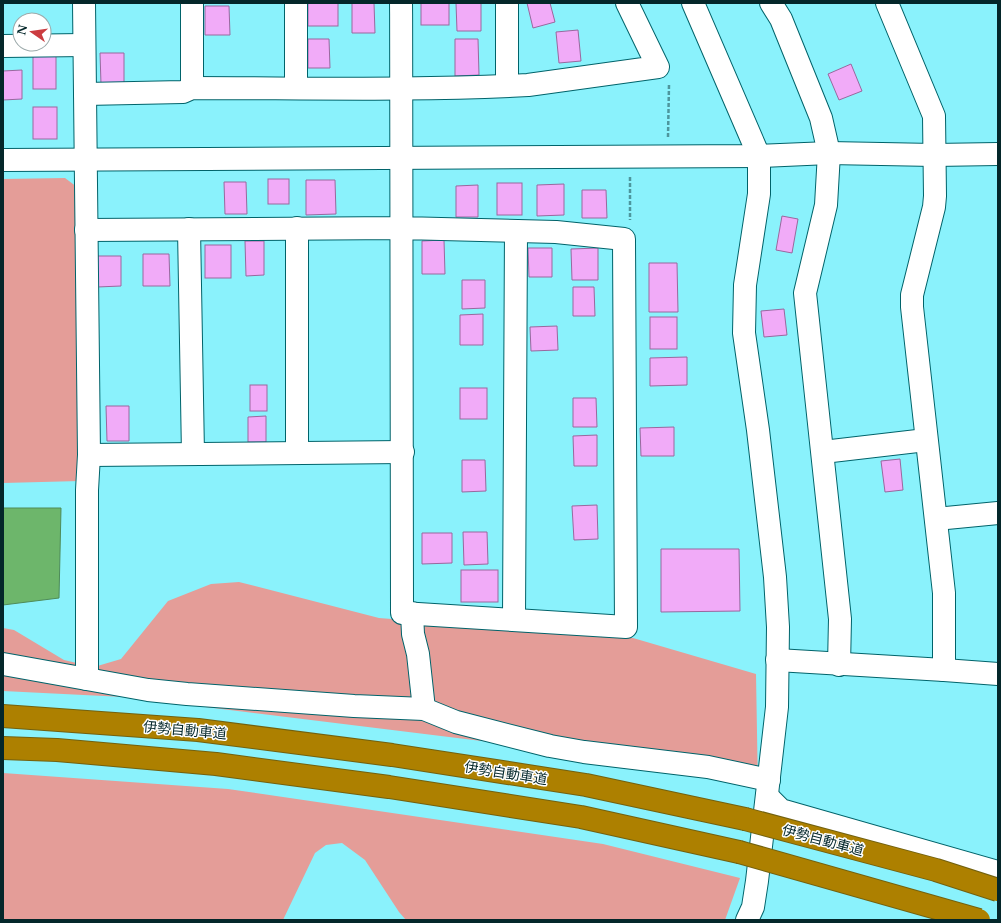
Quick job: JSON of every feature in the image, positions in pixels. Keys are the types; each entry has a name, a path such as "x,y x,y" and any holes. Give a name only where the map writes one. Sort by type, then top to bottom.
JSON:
{"highway":[{"name":"伊勢自動車道","path":"3,716 198,730 392,755 586,785 745,819 936,870 998,890"},
{"path":"3,748 57,750 216,764 389,787 581,817 739,852 979,920"}],"street":[{"path":"84,3 88,455 87,679"},
{"path":"192,3 192,88"},
{"path":"296,3 296,88"},
{"path":"86,230 402,228 556,232 624,239 626,627 402,613 402,228 403,158 401,3"},
{"path":"507,3 507,86"},
{"path":"85,94 183,92 192,88 402,88 528,85 658,66 627,3"},
{"path":"693,3 759,156 759,194 745,285 744,333 758,430 775,577 778,627 777,707 757,881 753,907 747,920"},
{"path":"771,3 781,19 821,118 829,153 826,205 805,292 840,619 839,665"},
{"path":"887,3 934,116 934,207 912,295 912,307 944,593 944,670"},
{"path":"3,46 84,45"},
{"path":"3,160 759,156 829,153 934,155 998,154"},
{"path":"297,228 297,453"},
{"path":"189,229 193,454"},
{"path":"514,619 516,231"},
{"path":"823,452 926,440"},
{"path":"88,455 403,452"},
{"path":"936,519 998,513"},
{"path":"412,613 412,634 418,654 424,708"},
{"path":"777,660 998,674"},
{"path":"3,664 148,690 354,706 424,708 456,722 550,746 584,752 708,767 768,788 781,810 998,872"}],"path":[{"path":"658,66 669,75 668,138"},
{"path":"624,239 630,230 630,174"}],"shaded area":[{"path":"65,178 77,187 80,481 3,483 3,179"},
{"path":"3,508 61,508 59,598 3,605"},
{"path":"239,582 379,618 633,638 756,674 758,790 660,763 124,697 3,691 3,628 14,630 64,660 94,667 121,659 168,601 211,584"},
{"path":"3,773 228,789 603,844 740,878 725,920 406,920 399,912 365,860 342,843 326,845 315,853 283,920 3,920"}],"building":[{"path":"308,3 338,3 338,26 308,26"},
{"path":"352,3 374,3 375,33 352,33"},
{"path":"421,3 449,3 449,25 421,25"},
{"path":"456,3 481,3 481,31 457,31"},
{"path":"527,3 550,3 555,22 533,28"},
{"path":"205,6 229,6 230,35 205,35"},
{"path":"578,30 581,61 559,63 556,32"},
{"path":"308,39 329,39 330,68 308,68"},
{"path":"455,39 478,39 479,75 455,76"},
{"path":"100,53 124,53 124,84 101,84"},
{"path":"33,56 56,56 56,89 33,89"},
{"path":"851,64 862,91 839,100 828,74"},
{"path":"22,70 22,99 3,100 3,71"},
{"path":"33,107 57,107 57,139 33,139"},
{"path":"268,179 289,179 289,204 268,204"},
{"path":"306,180 335,180 336,214 306,215"},
{"path":"224,182 246,182 247,214 225,214"},
{"path":"497,183 522,183 522,215 497,215"},
{"path":"564,184 564,215 537,216 537,185"},
{"path":"478,185 478,217 456,217 456,186"},
{"path":"582,190 606,190 607,218 582,218"},
{"path":"782,216 798,219 792,253 776,250"},
{"path":"444,240 445,274 422,274 422,241"},
{"path":"245,241 264,241 264,275 246,276"},
{"path":"205,245 231,245 231,278 205,278"},
{"path":"528,248 552,248 552,277 529,277"},
{"path":"598,248 598,280 572,280 571,249"},
{"path":"143,254 169,254 170,286 143,286"},
{"path":"97,256 121,256 121,286 97,287"},
{"path":"649,263 677,263 678,312 649,312"},
{"path":"462,280 485,280 485,308 462,309"},
{"path":"573,287 594,287 595,316 573,316"},
{"path":"784,309 787,335 764,337 761,311"},
{"path":"483,314 483,345 460,345 460,315"},
{"path":"650,317 677,317 677,349 650,349"},
{"path":"557,326 558,350 531,351 530,327"},
{"path":"687,357 687,385 650,386 650,358"},
{"path":"250,385 267,385 267,411 250,411"},
{"path":"460,388 487,388 487,419 460,419"},
{"path":"573,398 596,398 597,427 573,427"},
{"path":"106,406 129,406 129,441 107,441"},
{"path":"266,416 266,442 248,442 248,417"},
{"path":"674,427 674,456 641,456 640,428"},
{"path":"597,435 597,466 574,466 573,436"},
{"path":"900,459 903,490 885,492 881,461"},
{"path":"462,460 485,460 486,491 462,492"},
{"path":"597,505 598,539 574,540 572,506"},
{"path":"463,532 487,532 488,564 464,565"},
{"path":"422,533 452,533 452,563 422,564"},
{"path":"661,549 739,549 740,611 661,612"},
{"path":"461,570 498,570 498,602 461,602"}]}
